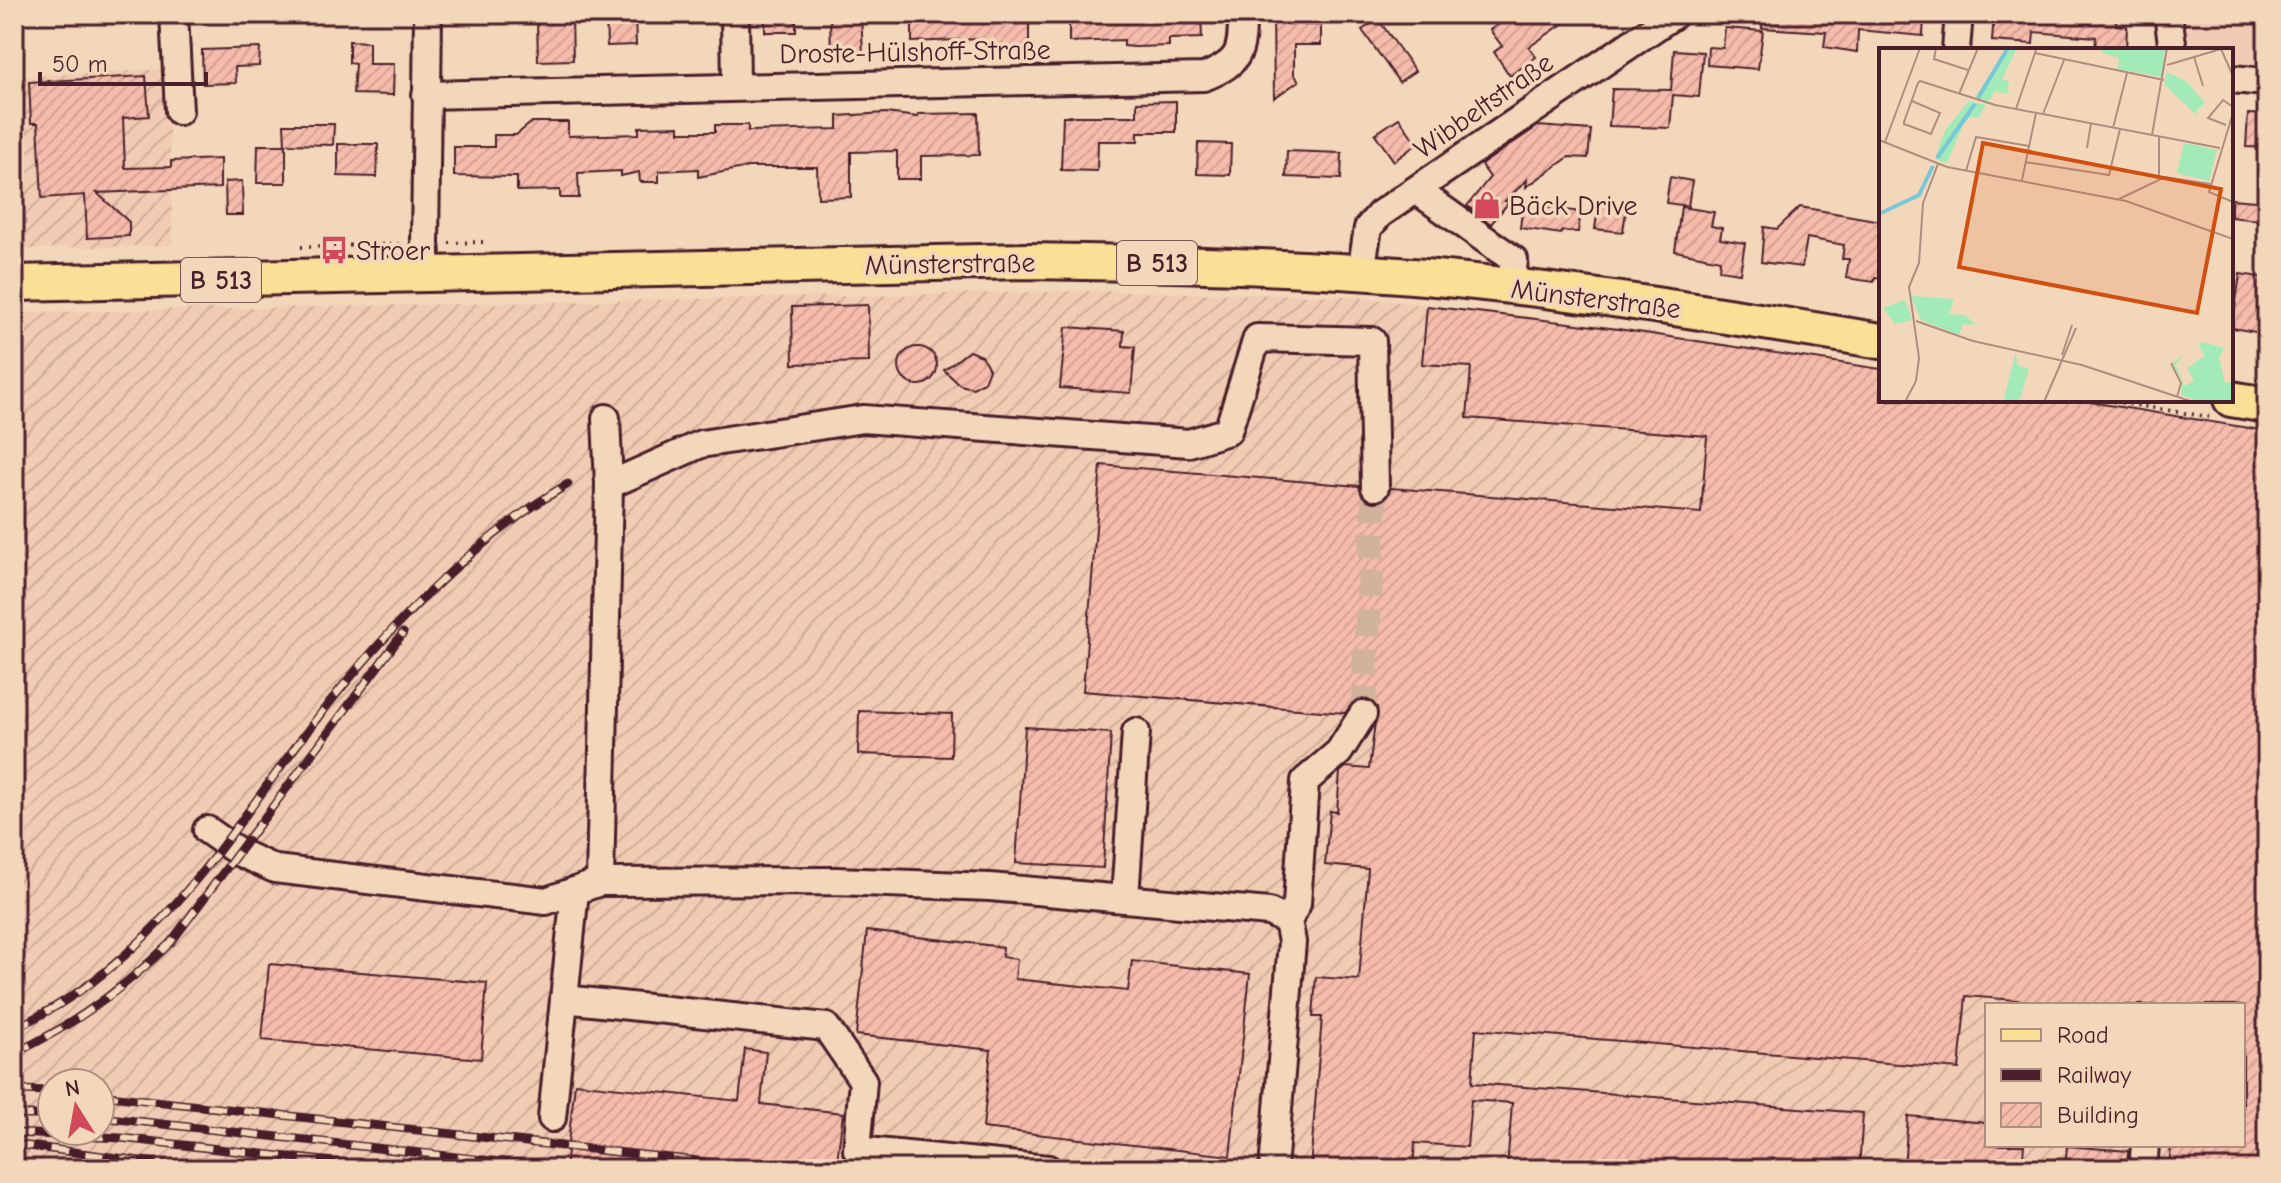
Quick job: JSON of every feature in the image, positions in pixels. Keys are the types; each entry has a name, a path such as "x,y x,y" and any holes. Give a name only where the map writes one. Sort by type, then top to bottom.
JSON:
{"main road":[{"name":"Münsterstraße","path":"14,283 1026,261 1191,263 1361,272 1511,287 1713,314 1879,341"},
{"path":"2227,409 2267,405"}],"street":[{"path":"174,14 179,111"},
{"path":"428,14 428,273"},
{"path":"735,14 736,87"},
{"name":"Droste-Hülshoff-Straße","path":"426,95 1204,77 1226,68 1242,49 1242,14"},
{"name":"Wibbeltstraße","path":"1361,272 1368,228 1380,214 1675,14"},
{"path":"1956,48 1959,14"},
{"path":"2168,14 2173,48"},
{"path":"2233,79 2267,82"},
{"path":"1416,190 1514,260 1511,287"},
{"path":"609,485 701,444 863,419 1189,443 1228,431 1257,338 1372,341 1375,487"},
{"path":"600,882 609,485 606,418"},
{"path":"1273,1169 1292,942 1288,921 1297,904 1305,781 1339,752 1363,714"},
{"path":"1125,898 1136,732"},
{"path":"207,830 240,853 275,869 546,901 600,882 836,881 1125,898 1269,912 1288,921"},
{"path":"552,1118 575,891"},
{"path":"564,999 826,1027 863,1081 857,1150 1048,1169"},
{"path":"2143,1169 2145,1147"}],"path":[{"path":"2132,402 2227,409"}],"shaded area":[{"path":"2186,14 2267,14 2267,68 2233,65 2233,48 2196,48 2187,34"},
{"path":"167,69 173,245 25,249 20,77"},
{"path":"1089,291 1347,296 1605,326 1879,368 1879,402 2097,402 2267,430 2267,1169 14,1169 14,313"}],"building":[{"path":"606,14 635,14 636,45 607,46"},
{"path":"765,14 796,14 796,32 765,32"},
{"path":"861,14 863,54 831,55 830,15"},
{"path":"912,14 1029,14 1029,50 981,51 981,39 912,42"},
{"path":"1069,14 1201,14 1202,38 1169,39 1169,46 1124,46 1124,40 1069,42"},
{"path":"1273,14 1305,14 1305,25 1321,25 1321,45 1294,45 1294,74 1299,81 1274,98"},
{"path":"1513,14 1577,14 1529,47 1536,57 1510,76 1494,52 1502,46 1490,30"},
{"path":"1763,14 1924,14 1923,36 1858,30 1857,52 1824,47 1826,32 1762,28"},
{"path":"1994,14 2117,14 2116,25 2127,26 2126,48 2095,48 2096,37 2034,32 2033,44 1992,41"},
{"path":"572,18 573,60 538,61 537,19"},
{"path":"1378,19 1415,71 1399,82 1362,30"},
{"path":"1725,28 1763,31 1758,69 1707,65 1708,47 1723,48"},
{"path":"349,41 369,42 369,64 394,64 393,95 353,94 355,64 349,63"},
{"path":"260,48 259,66 235,67 236,83 203,84 202,50"},
{"path":"1674,50 1703,52 1699,97 1673,95 1670,128 1609,126 1612,89 1671,90"},
{"path":"146,76 149,116 123,118 125,168 171,167 171,161 220,159 220,188 97,193 129,222 129,236 87,238 85,195 42,198 38,123 31,123 29,82"},
{"path":"1176,101 1176,132 1138,132 1138,141 1098,141 1097,171 1061,170 1063,116 1137,116 1137,102"},
{"path":"886,113 918,117 918,114 978,113 979,155 921,156 921,179 897,179 897,151 851,152 851,197 818,198 817,167 748,167 698,177 698,169 659,171 659,182 640,182 639,172 621,176 621,171 578,173 579,198 560,198 560,190 517,191 517,177 454,176 454,147 494,147 494,135 516,135 532,122 568,122 568,136 639,134 639,127 679,126 679,132 715,132 715,125 748,125 748,131 838,129 838,116"},
{"path":"2248,114 2267,115 2267,148 2246,147"},
{"path":"1399,118 1417,144 1394,161 1375,134"},
{"path":"284,124 334,124 333,145 285,144"},
{"path":"1538,126 1591,130 1588,158 1569,157 1526,187 1527,180 1505,201 1509,202 1491,224 1467,206 1490,177 1481,165"},
{"path":"1198,143 1231,144 1230,175 1197,174"},
{"path":"338,144 378,144 377,177 338,176"},
{"path":"258,145 286,145 286,183 257,183"},
{"path":"1287,151 1342,153 1341,179 1286,177"},
{"path":"1670,177 1692,181 1688,206 1666,203"},
{"path":"242,181 243,215 226,215 225,182"},
{"path":"2233,199 2267,202 2267,221 2233,217"},
{"path":"1599,200 1627,204 1623,232 1595,229"},
{"path":"1523,204 1581,212 1578,232 1562,231 1561,234 1520,228"},
{"path":"1681,207 1714,212 1711,226 1722,228 1720,239 1745,243 1740,273 1719,270 1720,260 1675,251"},
{"path":"1800,207 1879,221 1879,278 1875,277 1874,282 1846,278 1849,259 1842,259 1844,245 1807,238 1802,267 1761,262 1764,227 1777,229"},
{"path":"2240,274 2261,277 2259,306 2266,308 2262,333 2233,328"},
{"path":"868,305 869,362 793,364 792,307"},
{"path":"1427,306 1618,329 1879,369 1879,402 2090,402 2267,431 2267,1169 2169,1169 2171,1147 2245,1147 2245,1003 2054,1003 1966,996 1959,1069 1476,1029 1472,1083 1863,1113 1859,1169 1507,1169 1512,1103 1471,1100 1467,1147 1415,1143 1413,1169 1310,1169 1322,1017 1313,1017 1316,977 1359,980 1368,869 1325,865 1330,811 1337,812 1340,772 1346,767 1369,769 1377,707 1364,698 1355,700 1345,713 1083,691 1101,465 1359,486 1362,496 1375,503 1384,500 1391,488 1701,513 1707,436 1467,418 1471,367 1422,364"},
{"path":"1066,327 1124,331 1123,346 1135,347 1131,393 1060,388"},
{"path":"918,347 931,353 937,366 931,379 918,385 905,379 899,366 905,353"},
{"path":"969,351 982,356 989,369 984,382 973,388 960,385 944,370"},
{"path":"859,711 952,714 951,757 858,754"},
{"path":"1025,727 1111,733 1103,868 1016,863"},
{"path":"867,931 1003,947 1002,957 1017,959 1015,979 1128,991 1132,961 1250,974 1230,1156 983,1128 991,1050 856,1035"},
{"path":"269,964 487,983 481,1059 262,1040"},
{"path":"745,1049 766,1052 761,1104 843,1113 836,1169 565,1169 575,1083 739,1101"},
{"path":"1908,1116 1985,1123 1985,1147 2024,1147 2022,1169 1904,1169"},
{"path":"2067,1147 2128,1151 2127,1169 2065,1169"}],"tunnel":[{"path":"1363,714 1375,487"}],"railway":[{"path":"14,1028 68,999 116,963 159,922 198,878 343,686 393,629 475,550 568,484"},
{"path":"14,1053 57,1031 97,1005 171,942 403,633"},
{"path":"14,1090 36,1091"},
{"path":"116,1097 770,1169"},
{"path":"14,1115 36,1115"},
{"path":"116,1119 564,1169"},
{"path":"14,1133 121,1138 394,1169"},
{"path":"14,1144 199,1169"}],"place":[{"name":"Bäck Drive","path":"1487,205"},
{"name":"Stroer","path":"334,250"}]}
